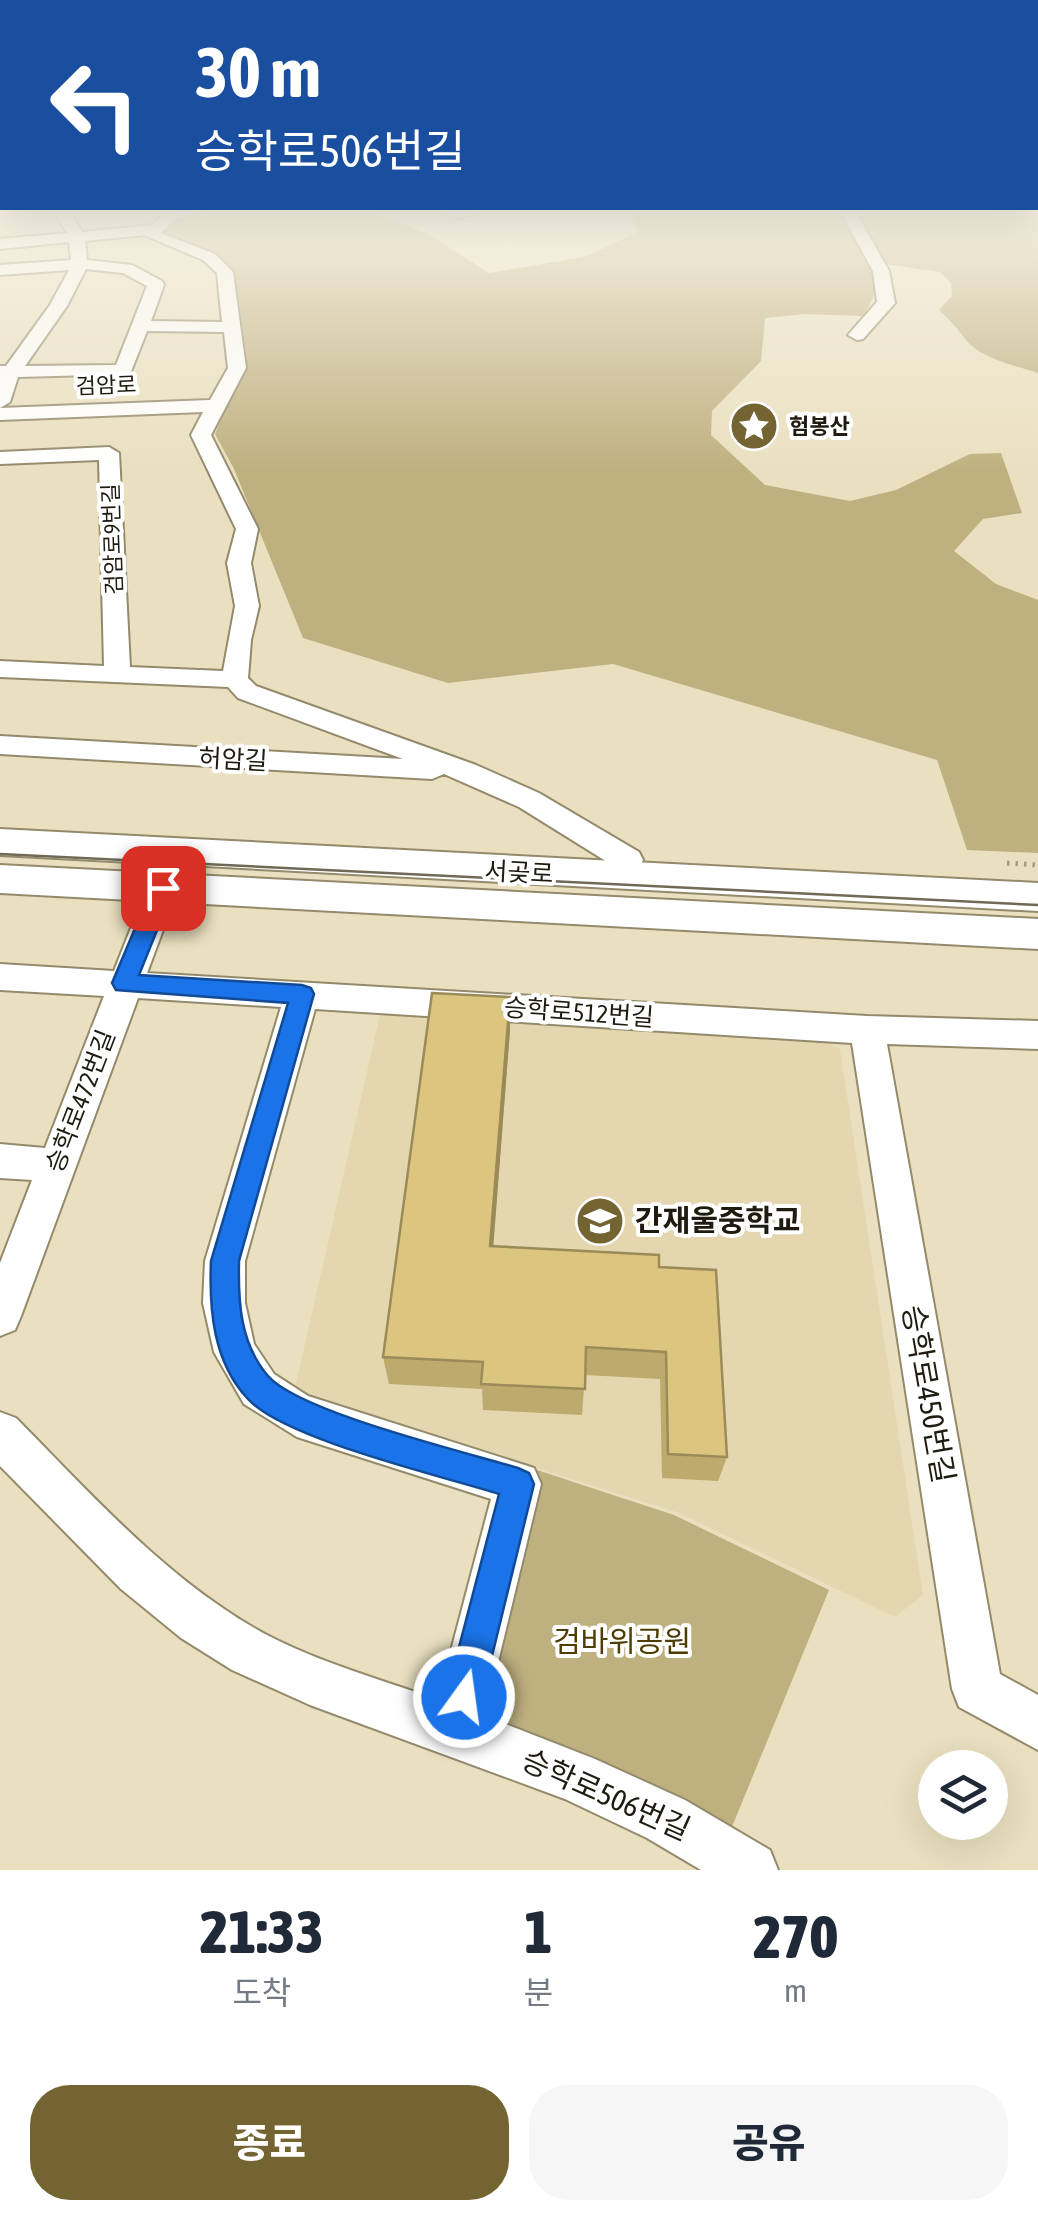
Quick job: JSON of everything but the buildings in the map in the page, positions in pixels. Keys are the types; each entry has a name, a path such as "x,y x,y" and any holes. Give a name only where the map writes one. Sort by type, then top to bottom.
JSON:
{"main road":[{"name":"서곶로","path":"0,830 628,860 1022,871"},
{"name":"서곶로","path":"0,842 1038,898"},
{"name":"서곶로","path":"0,879 1038,934"}],"street":[{"path":"0,402 6,372 63,296"},
{"path":"6,372 124,370 152,296"},
{"path":"227,296 237,368 200,435 247,528 239,563 248,606 238,640 235,679"},
{"path":"857,334 886,303 885,296"},
{"path":"142,326 232,328"},
{"name":"검암로","path":"0,414 214,406"},
{"name":"검암로9번길","path":"0,458 108,454 118,674"},
{"name":"허암길","path":"0,669 235,679 247,692 466,772 529,800 628,860"},
{"name":"허암길","path":"0,746 466,772"},
{"name":"승학로472번길","path":"0,1316 163,888"},
{"name":"승학로512번길","path":"0,977 867,1030 1038,1036"},
{"path":"302,994 225,1261 224,1303 235,1352 259,1389 297,1415 518,1484 455,1732"},
{"name":"승학로450번길","path":"867,1030 978,1689 1038,1724"},
{"path":"0,1161 56,1165"},
{"name":"승학로506번길","path":"0,1434 149,1585 231,1642 294,1674 597,1784 720,1860"}],"path":[{"path":"1022,871 1038,865"}],"shaded area":[{"name":"간재울중학교","path":"381,1010 817,1036 840,1049 923,1595 895,1617 679,1513 294,1392"}],"green space":[{"path":"238,296 873,296 863,316 805,314 765,318 761,361 712,411 711,435 765,485 850,501 896,490 970,454 1001,453 1022,513 983,519 954,551 996,584 1038,600 1038,853 967,850 937,760 613,664 448,683 303,638 234,469 215,434 247,359"},
{"path":"952,296 1038,296 1038,373 989,357 972,346 939,310"},
{"name":"검바위공원","path":"525,1466 674,1515 829,1590 725,1844 460,1730"}],"tram line":[{"path":"0,854 1038,905"}],"place":[{"name":"험봉산","path":"754,426"},
{"name":"간재울중학교","path":"600,1221"}],"route":[{"path":"163,888 124,983 302,994 225,1261 224,1303 235,1352 259,1389 297,1415 518,1484 464,1697"}]}
